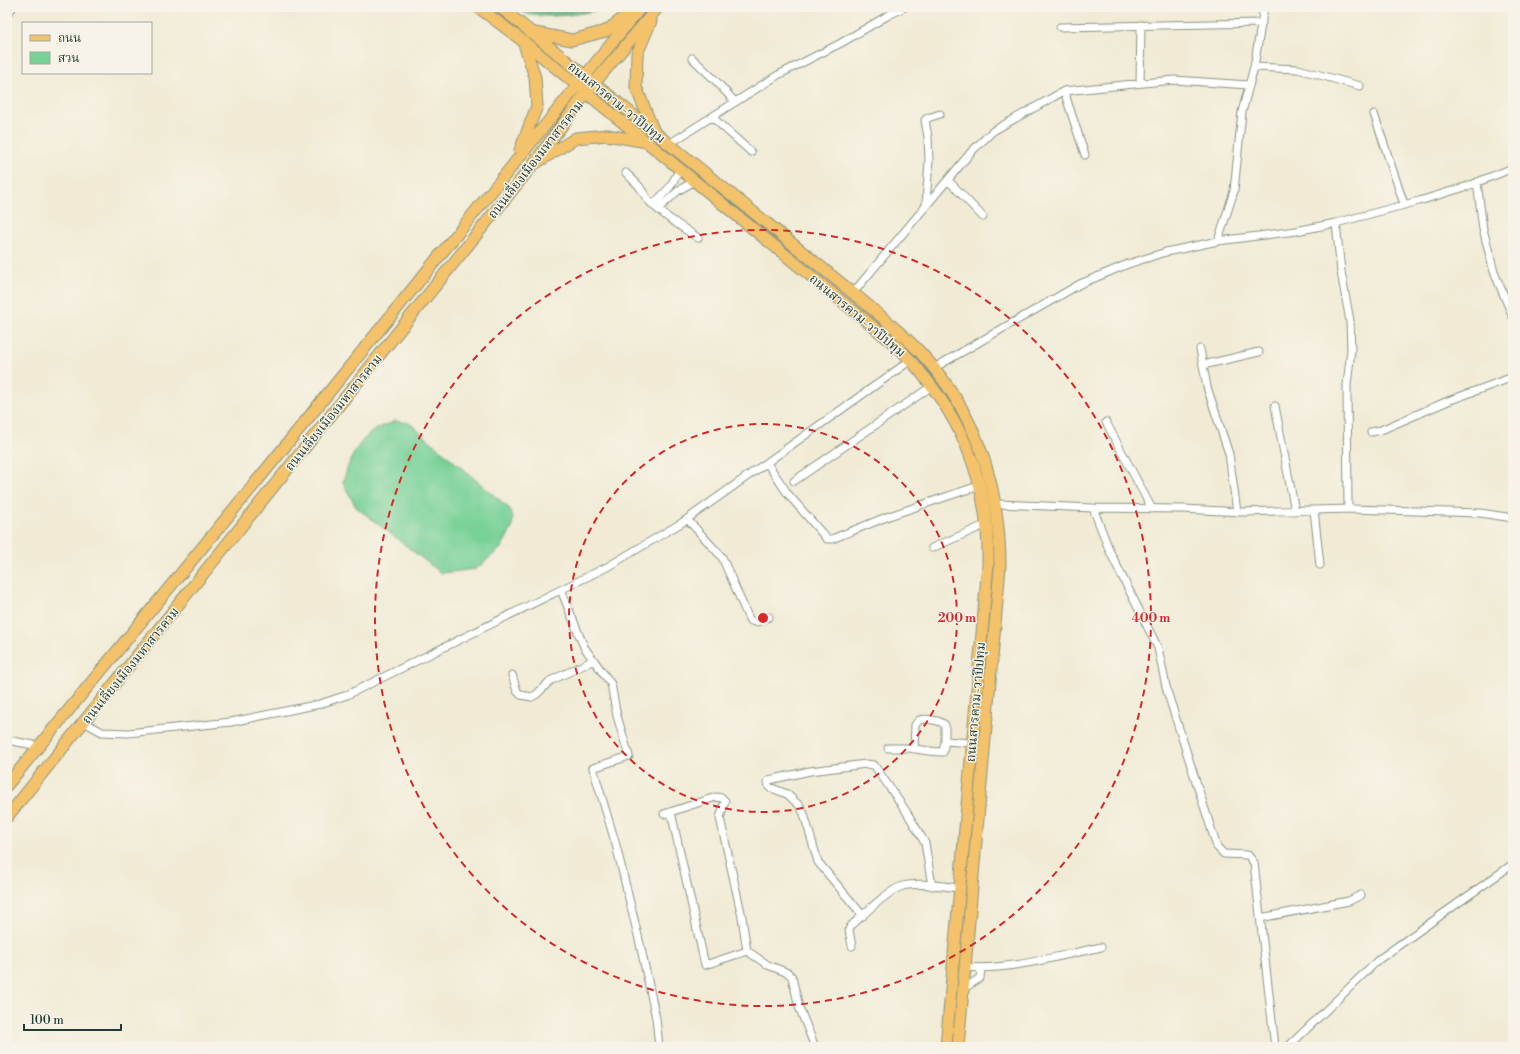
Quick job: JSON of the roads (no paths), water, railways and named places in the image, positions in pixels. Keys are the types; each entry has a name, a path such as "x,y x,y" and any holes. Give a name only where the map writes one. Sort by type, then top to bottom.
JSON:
{"main road":[{"name":"ถนนสารคาม-วาปีปทุม","path":"478,7 577,85 898,347 911,360 932,386 954,418 967,447 981,486 987,524 988,564 946,1047"},
{"name":"ถนนสารคาม-วาปีปทุม","path":"500,7 807,255 906,338 934,368 952,392 965,412 978,441 990,474 996,504 1000,544 1000,566 958,1047"},
{"path":"530,32 572,40 606,31 640,7"},
{"name":"ถนนเลี่ยงเมืองมหาสารคาม","path":"7,785 257,481 640,7"},
{"path":"654,132 636,87 638,54 657,8"},
{"name":"ถนนเลี่ยงเมืองมหาสารคาม","path":"7,817 531,167 594,83 657,8"},
{"path":"516,159 537,106 535,76 522,41"},
{"path":"531,167 576,138 607,135 647,142"},
{"path":"798,265 807,255"},
{"path":"967,797 980,798"}],"street":[{"path":"7,14 12,7"},
{"path":"668,144 778,75 841,43 905,7"},
{"path":"1218,241 1234,191 1242,112 1254,67 1264,7"},
{"path":"1060,27 1262,23"},
{"path":"1140,83 1141,26"},
{"path":"692,58 735,102"},
{"path":"1254,67 1298,69 1360,86"},
{"path":"853,293 926,204 972,151 993,131 1064,91 1174,80 1249,85"},
{"path":"1064,91 1085,155"},
{"path":"926,204 929,161 928,137 925,120 940,114"},
{"path":"1374,114 1404,204"},
{"path":"712,117 751,152"},
{"path":"934,368 1080,284 1128,264 1166,252 1218,241 1296,231 1336,223 1477,182 1513,168"},
{"path":"655,207 670,187 680,169"},
{"path":"626,172 655,207 698,238"},
{"path":"948,180 983,217"},
{"path":"655,207 695,181"},
{"path":"1477,182 1483,229 1494,272 1513,317"},
{"path":"1336,223 1341,272 1350,321 1351,350 1347,385 1348,509"},
{"path":"1200,349 1207,386 1229,454 1237,512"},
{"path":"1203,365 1259,352"},
{"path":"84,722 102,732 128,733 231,722 320,704 347,695 607,567 687,519 911,360"},
{"path":"1371,432 1381,430 1448,400 1513,377"},
{"path":"794,480 932,386"},
{"path":"1275,406 1295,511"},
{"path":"1106,422 1152,508"},
{"path":"767,463 788,494 827,539 832,539 889,516 981,486"},
{"path":"996,504 1237,512 1348,509 1480,513 1513,518"},
{"path":"1093,508 1110,552 1158,648 1167,691 1217,847 1224,854 1248,855 1254,863 1275,1047"},
{"path":"1314,510 1320,565"},
{"path":"687,519 722,557 749,619 756,623 769,617"},
{"path":"932,548 987,524"},
{"path":"561,590 584,648 612,684 617,716 630,756 593,768 616,846 640,944 656,1018 659,1047"},
{"path":"512,676 517,691 521,695 532,697 550,681 594,660"},
{"path":"888,748 943,752 946,727 943,723 920,719 915,725 914,749"},
{"path":"7,740 39,746"},
{"path":"945,741 972,743"},
{"path":"863,916 818,862 806,818 800,806 787,794 769,787 769,780 810,771 866,764 874,765 906,811 925,843 932,886"},
{"path":"747,951 705,965 668,813 716,797 722,798 726,801 720,818 742,917 747,951 768,965 788,973 792,977 799,1007 815,1047"},
{"path":"1288,1047 1378,960 1513,864"},
{"path":"852,946 849,930 877,903 902,886 959,888"},
{"path":"1260,918 1348,901 1361,895"},
{"path":"965,967 981,968 1009,966 1101,947"},
{"path":"963,989 980,978 981,968"}]}
